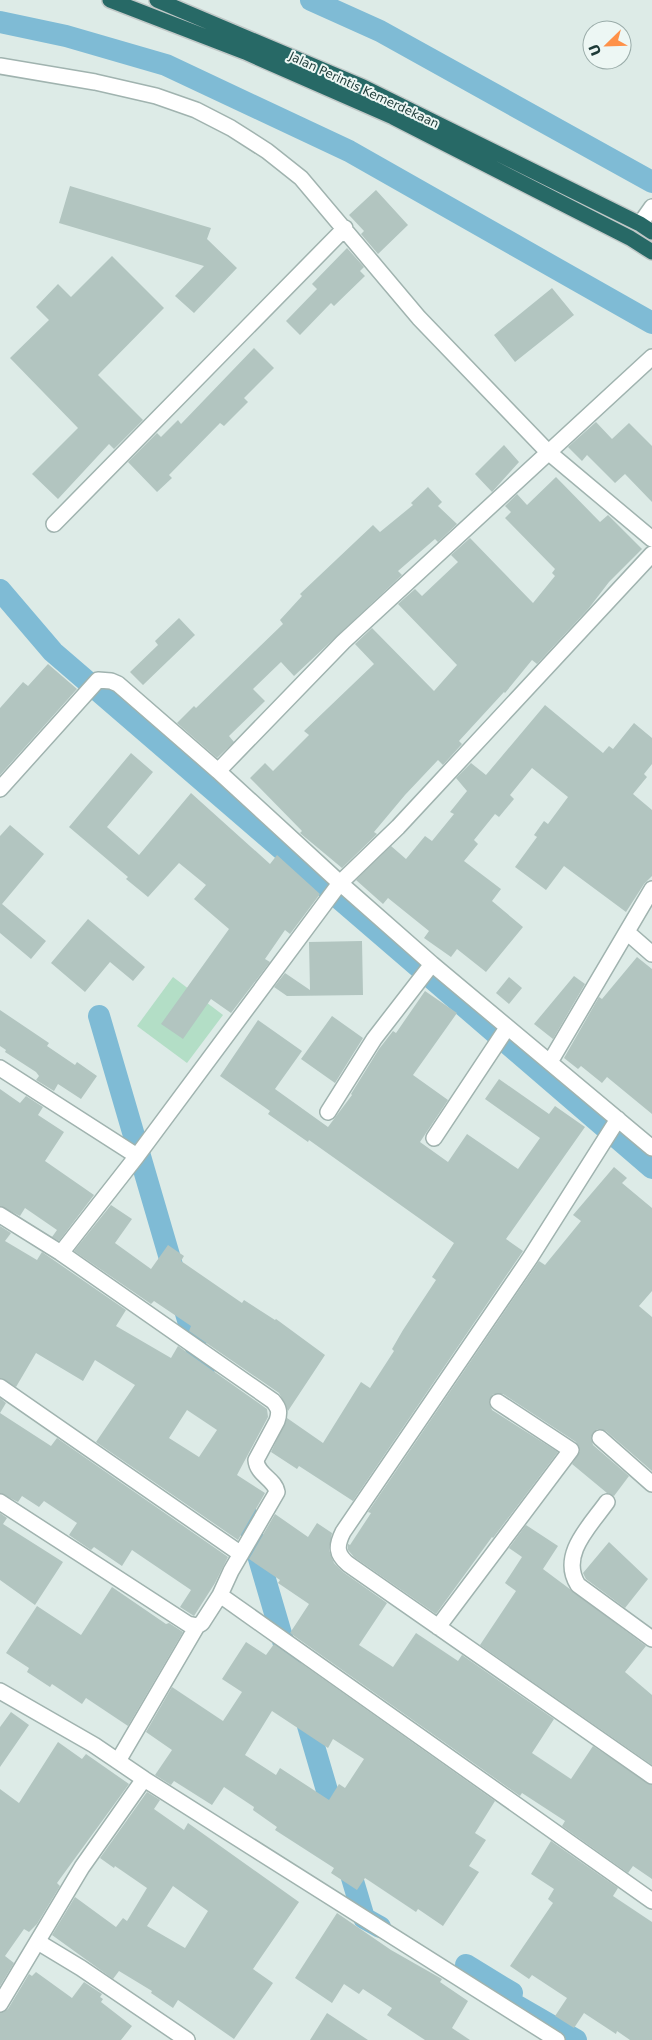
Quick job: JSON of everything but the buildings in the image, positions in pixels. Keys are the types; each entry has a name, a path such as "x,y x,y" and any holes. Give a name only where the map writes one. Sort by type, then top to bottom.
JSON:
{"highway":[{"name":"Jalan Perintis Kemerdekaan","path":"110,0 246,52 393,117 630,238 652,252"},
{"name":"Jalan Perintis Kemerdekaan","path":"157,0 364,87 646,228"}],"street":[{"path":"0,66 95,82 156,96 196,110 231,128 267,151 301,178 419,318 547,451 652,539"},
{"path":"646,228 652,207"},
{"path":"54,524 345,228"},
{"path":"218,771 342,642 547,451 652,357"},
{"path":"61,1254 137,1156 340,883 398,827 652,554"},
{"path":"0,789 98,680 111,680 218,771 430,966 505,1031 550,1062 616,1123 652,1148"},
{"path":"550,1062 628,933 652,889"},
{"path":"628,933 652,954"},
{"path":"328,1112 374,1039 430,966"},
{"path":"434,1138 505,1031"},
{"path":"0,1068 137,1156"},
{"path":"616,1123 530,1258 343,1532 338,1543 338,1554 342,1559 438,1627 652,1776"},
{"path":"0,1215 61,1254 273,1400 279,1415 256,1460 260,1473 276,1486 277,1492 220,1595 202,1623 197,1626 118,1761"},
{"path":"0,1387 241,1554"},
{"path":"438,1627 571,1450 498,1402"},
{"path":"600,1438 652,1484"},
{"path":"0,1502 180,1620 197,1626"},
{"path":"607,1502 574,1552 572,1573 578,1585 652,1639"},
{"path":"220,1595 652,1901"},
{"path":"0,1691 94,1745 144,1779 557,2040"},
{"path":"0,2004 82,1866 144,1779"},
{"path":"38,1942 187,2040"}],"green space":[{"path":"173,977 223,1015 187,1063 137,1026"}],"waterway":[{"path":"311,0 380,31 652,182"},
{"path":"0,22 66,36 166,65 349,151 652,323"},
{"path":"0,590 53,652 652,1168"},
{"path":"99,1016 209,1392"},
{"path":"240,1494 338,1828"},
{"path":"347,1861 364,1918 380,1927"},
{"path":"466,1965 512,1993"},
{"path":"493,1992 576,2040"}]}
